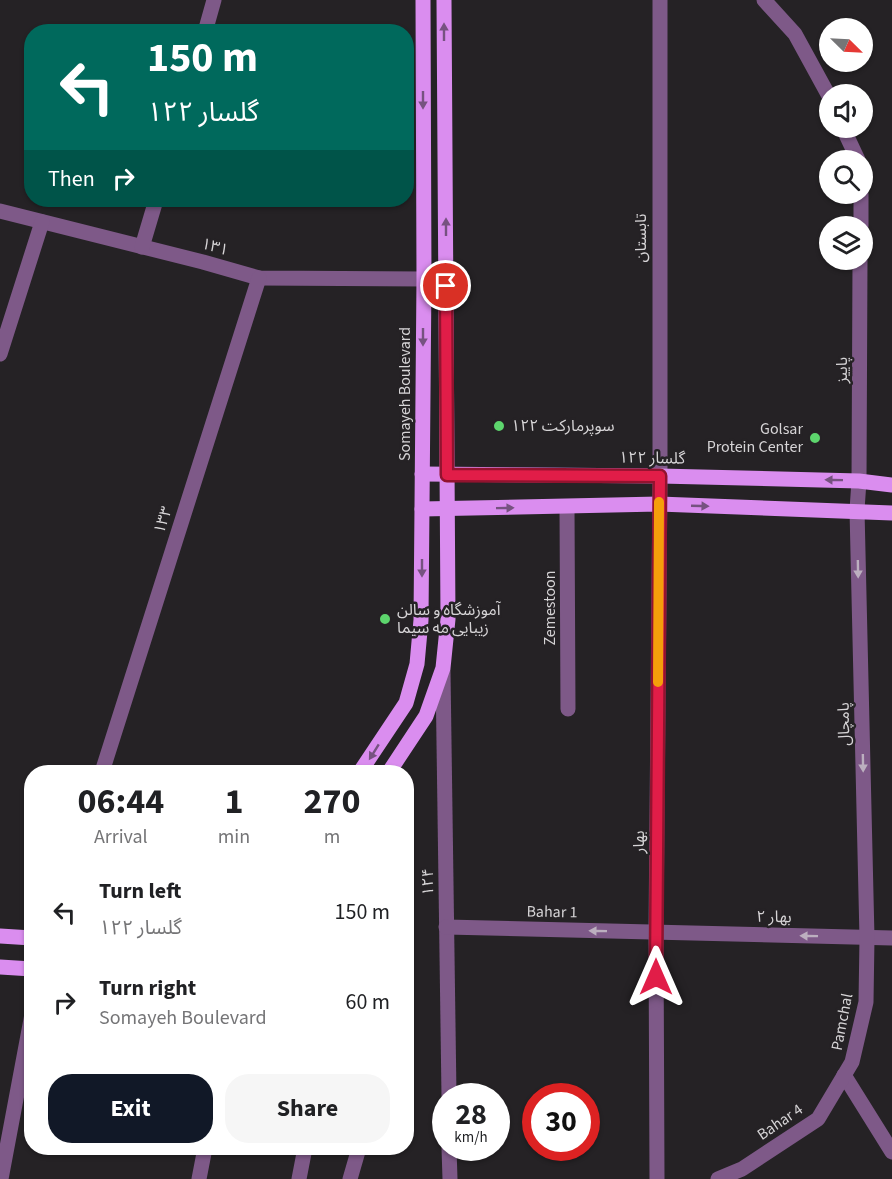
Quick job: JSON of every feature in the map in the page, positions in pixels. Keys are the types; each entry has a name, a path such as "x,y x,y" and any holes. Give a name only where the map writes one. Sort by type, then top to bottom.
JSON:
{"main road":[{"name":"Somayeh Boulevard","path":"365,765 405,703 417,664 422,620 423,0"},
{"path":"393,765 426,716 443,668 448,619 444,0"},
{"path":"423,154 445,152"},
{"name":"گلسار ۱۲۲","path":"422,474 660,476 859,481 892,484"},
{"path":"422,509 659,504 892,513"},
{"path":"0,936 24,938"},
{"path":"0,967 24,968"}],"street":[{"path":"207,24 214,0"},
{"name":"تابستان","path":"659,504 660,0"},
{"path":"764,0 795,34 822,84"},
{"path":"142,247 154,207"},
{"name":"۱۳۱","path":"0,211 259,278 424,279"},
{"path":"0,354 42,222"},
{"name":"پاییز","path":"857,510 860,270"},
{"name":"۱۳۳","path":"104,765 259,278"},
{"name":"بهار","path":"657,1179 659,504"},
{"name":"Zemestoon","path":"567,507 568,709"},
{"name":"پامچال","path":"857,510 867,938"},
{"name":"۱۲۴","path":"443,668 449,1083"},
{"name":"Bahar 1","path":"446,927 656,932"},
{"name":"بهار ۲","path":"656,932 892,938"},
{"name":"Pamchal","path":"844,1076 852,1062 866,1002 867,938"},
{"path":"1,1179 24,1057"},
{"path":"844,1076 892,1152"},
{"name":"Bahar 4","path":"718,1179 745,1174 818,1119 844,1076"},
{"path":"199,1179 204,1155"},
{"path":"299,1179 304,1155"},
{"path":"350,1179 356,1155"},
{"path":"449,1161 450,1179"}],"slow traffic":[{"path":"658,682 659,502"}],"place":[{"name":"سوپرمارکت ۱۲۲","path":"499,426"},
{"name":"Golsar Protein Center","path":"815,438"},
{"name":"آموزشگاه و سالن زیبایی مه سیما","path":"385,619"}],"route":[{"path":"446,286 447,475 660,476 656,977"}]}
